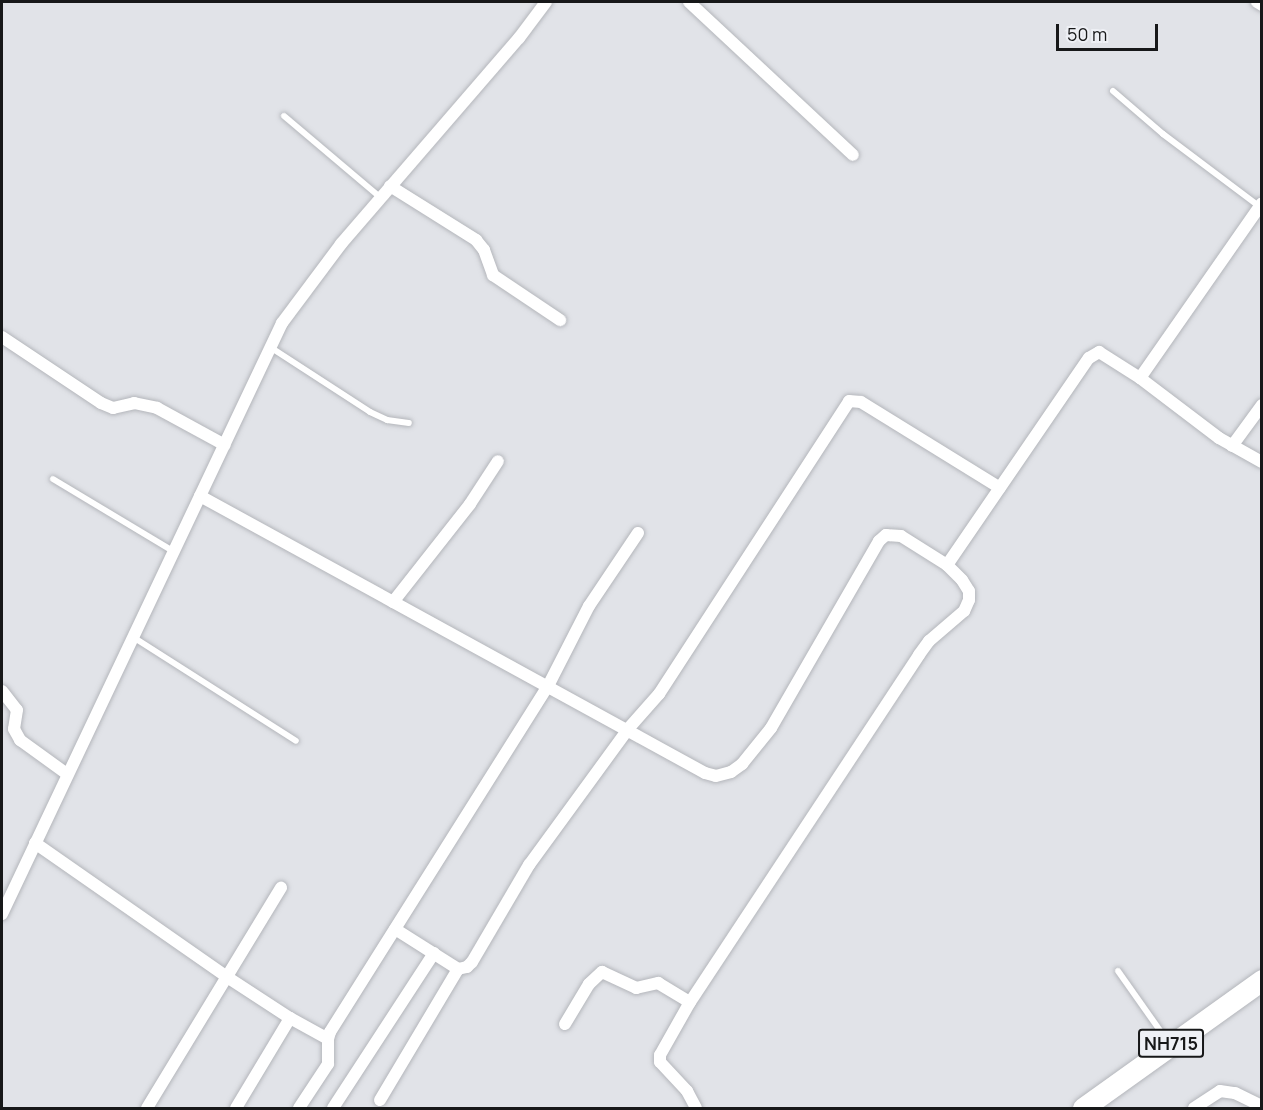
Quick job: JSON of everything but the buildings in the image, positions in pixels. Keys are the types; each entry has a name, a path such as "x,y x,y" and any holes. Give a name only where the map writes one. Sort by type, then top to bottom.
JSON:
{"highway":[{"name":"NH715","path":"1083,1108 1262,980"}],"street":[{"path":"2,914 270,346 306,288 380,197 519,38 546,2"},
{"path":"688,2 853,156"},
{"path":"1257,2 1262,5"},
{"path":"390,186 476,240 484,250 493,275 560,320"},
{"path":"1140,378 1260,204"},
{"path":"2,337 101,403 113,408 134,403 157,408 225,445"},
{"path":"947,564 1089,358 1099,352 1140,378 1232,446 1262,462"},
{"path":"395,929 458,969 467,967 472,962 530,865 628,729 659,694 849,401 861,402 1000,488"},
{"path":"1232,446 1262,405"},
{"path":"393,602 470,504 498,461"},
{"path":"200,496 705,773 716,776 731,772 742,764 771,728 879,541 886,535 894,534 947,564 969,591 969,600 964,611 929,641 919,655 690,1002 660,1055 660,1062 687,1090 696,1108"},
{"path":"299,1108 328,1064 328,1039 548,686 589,606 638,533"},
{"path":"2,692 17,710 14,729 20,740 67,774"},
{"path":"35,843 227,977 290,1018 328,1039"},
{"path":"2,881 14,888"},
{"path":"147,1108 281,888"},
{"path":"333,1108 434,953"},
{"path":"380,1100 458,969"},
{"path":"565,1024 589,984 602,972 636,988 658,983 690,1002"},
{"path":"236,1108 290,1018"},
{"path":"1194,1108 1220,1091 1235,1094 1262,1106"}],"lane":[{"path":"1113,91 1163,134 1260,204"},
{"path":"284,116 380,197"},
{"path":"270,346 370,412 387,420 409,423"},
{"path":"53,479 173,551"},
{"path":"133,636 296,741"},
{"path":"1118,971 1170,1044"}]}
